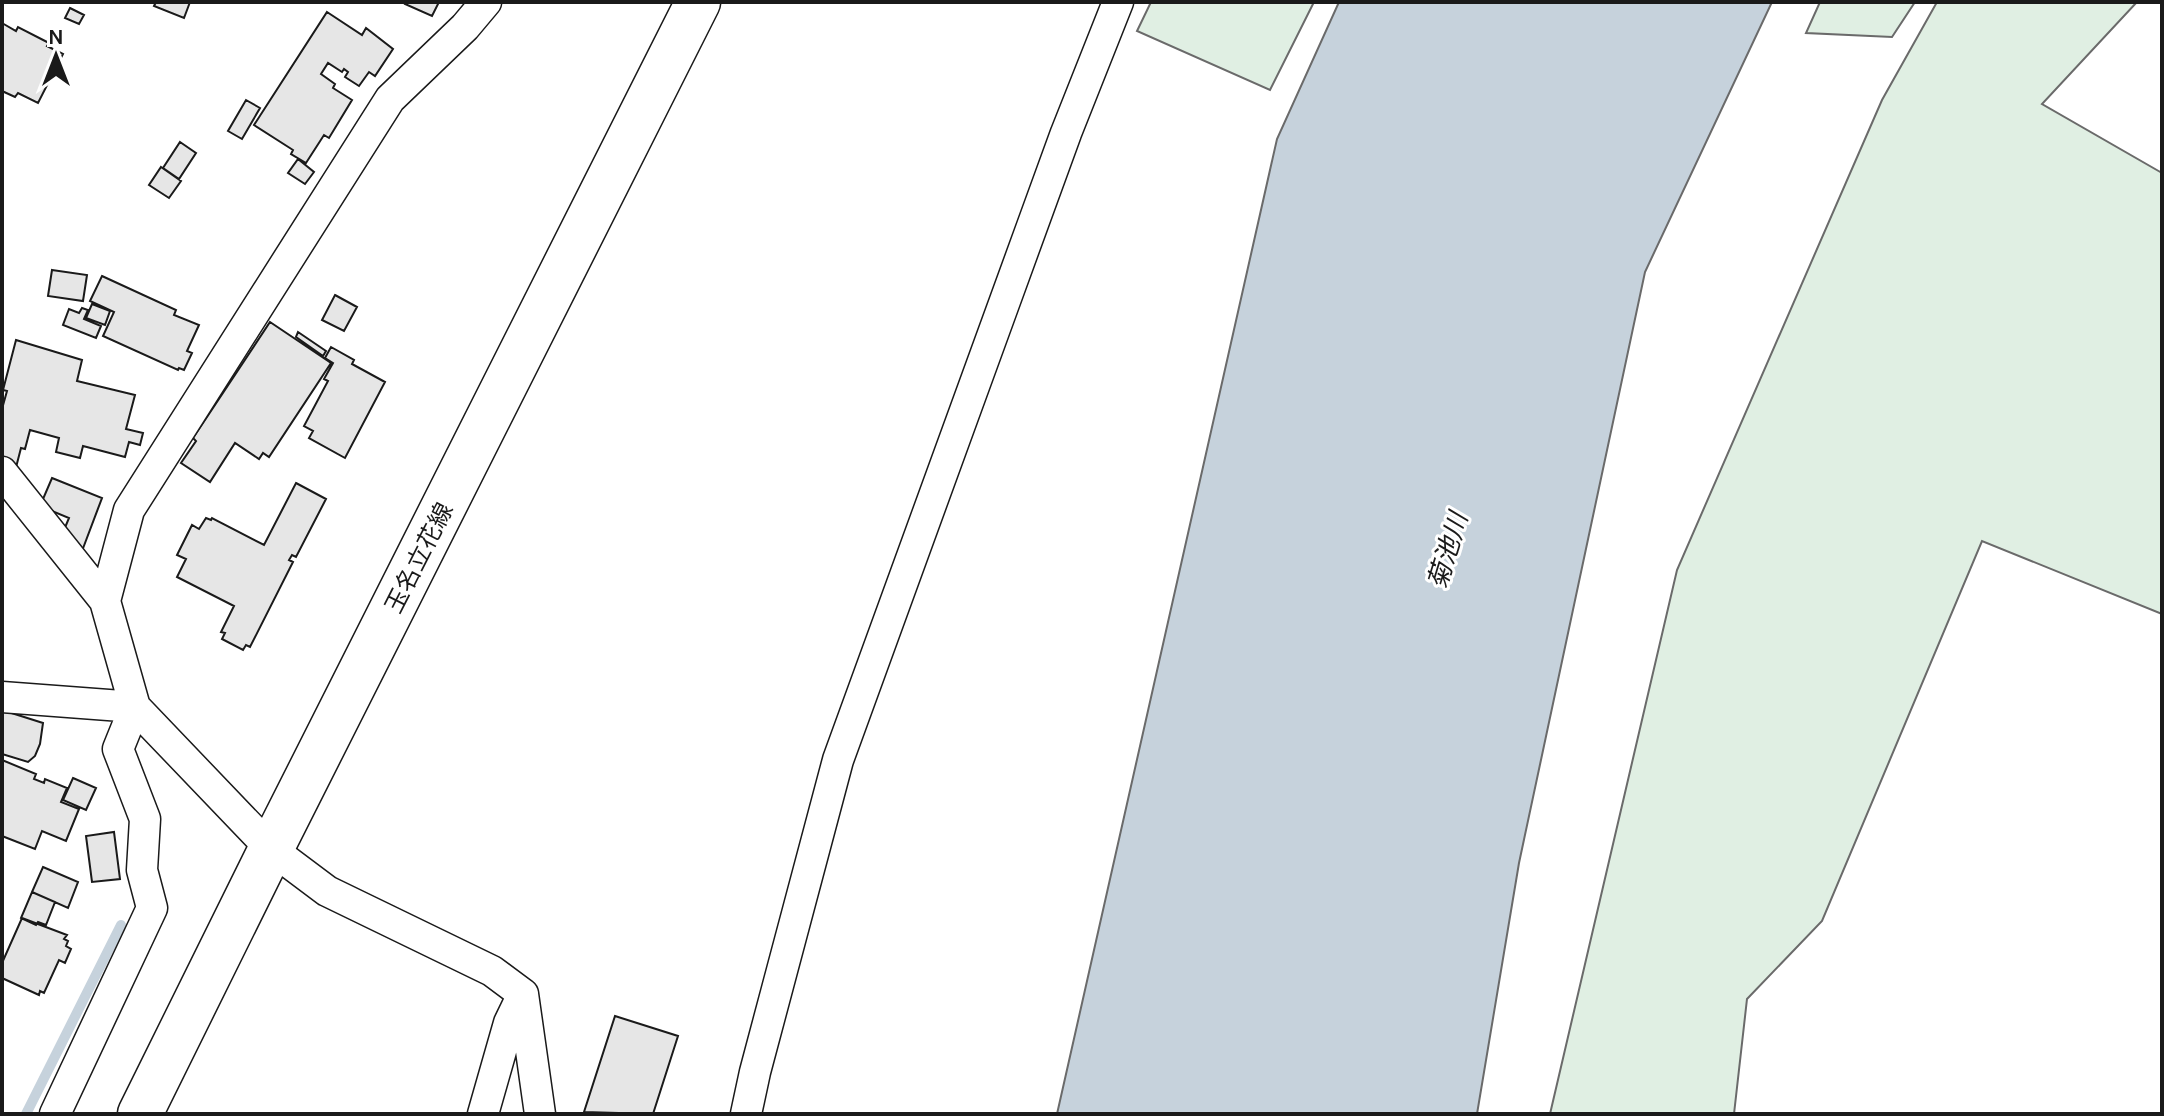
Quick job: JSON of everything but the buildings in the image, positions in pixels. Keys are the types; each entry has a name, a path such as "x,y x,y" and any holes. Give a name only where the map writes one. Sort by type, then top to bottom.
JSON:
{"main road":[{"name":"玉名立花線","path":"140,1114 698,2"}],"street":[{"path":"105,601 129,510 390,99 465,27 486,2"},
{"path":"746,1114 838,760 1066,133 1118,2"},
{"path":"2,472 105,601 135,707 271,849 327,891 492,971 523,994 540,1114"},
{"path":"2,697 135,707"},
{"path":"55,1114 152,908 142,870 145,819 118,749 135,707"},
{"path":"483,1114 509,1023 523,994"}],"green space":[{"path":"1151,2 1314,2 1270,90 1137,31"},
{"path":"1820,2 1915,2 1892,37 1806,33"},
{"path":"1937,2 2137,2 2042,104 2162,173 2162,614 1982,541 1822,921 1747,999 1734,1114 1550,1114 1677,570 1882,100"}],"water":[{"name":"菊池川","path":"1339,2 1772,2 1645,272 1519,863 1477,1114 1057,1114 1277,139"}],"waterway":[{"path":"26,1114 121,925"}]}
